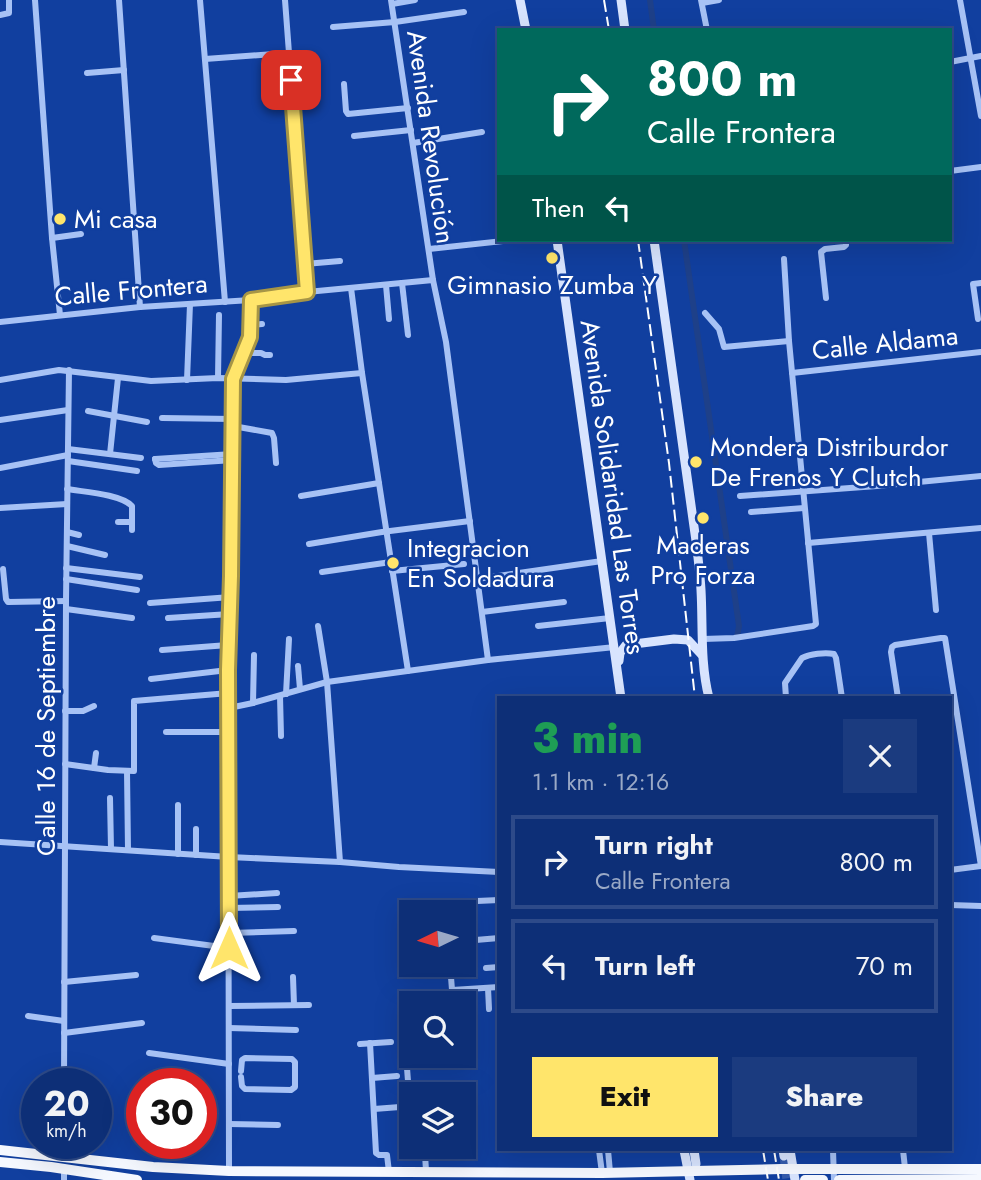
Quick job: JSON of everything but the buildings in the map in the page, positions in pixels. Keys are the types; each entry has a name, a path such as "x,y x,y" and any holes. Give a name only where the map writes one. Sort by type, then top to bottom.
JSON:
{"main road":[{"path":"621,0 625,28"},
{"path":"522,2 526,28"},
{"name":"Avenida Solidaridad Las Torres","path":"557,242 621,696"},
{"path":"654,242 696,541 701,587 703,656 709,696"},
{"path":"618,673 620,653 630,644 688,640 703,656"},
{"path":"3,1149 21,1151"},
{"path":"684,1151 691,1172"},
{"path":"691,1172 694,1151"},
{"path":"785,1152 795,1180"},
{"path":"85,1172 86,1159 153,1167 314,1176 426,1171 574,1176 606,1172 672,1176 691,1172 793,1169 834,1175 905,1168 981,1169"},
{"path":"0,1162 64,1174 85,1172 137,1180"},
{"path":"0,1169 22,1164"},
{"path":"839,1180 981,1179"},
{"path":"805,1180 823,1180"}],"street":[{"path":"0,15 9,13 9,0"},
{"path":"35,0 60,315"},
{"path":"119,0 140,307"},
{"path":"200,0 225,302"},
{"path":"285,0 307,292"},
{"path":"391,2 415,0"},
{"path":"707,28 702,2 719,0"},
{"path":"960,0 981,116"},
{"name":"Avenida Revolución","path":"391,2 433,280 446,342 488,660"},
{"path":"333,27 464,12"},
{"path":"205,59 288,53"},
{"path":"952,62 981,56"},
{"path":"87,73 124,70"},
{"path":"344,84 348,114 408,108"},
{"path":"355,136 411,130"},
{"path":"413,143 482,132"},
{"path":"952,172 981,167"},
{"path":"52,238 81,234"},
{"path":"429,249 497,242"},
{"path":"826,298 821,252 844,247 846,242"},
{"path":"703,639 734,638 815,625 784,259"},
{"path":"305,264 340,261"},
{"name":"Calle Frontera","path":"0,321 140,307 251,300 433,280"},
{"path":"402,283 408,335"},
{"name":"Calle Aldama","path":"978,319 973,284 981,283"},
{"path":"386,285 389,319"},
{"path":"351,288 408,671"},
{"path":"229,1171 228,670 233,379 250,337 251,300"},
{"path":"187,380 190,304"},
{"path":"705,313 719,329 724,347 789,341"},
{"path":"218,378 219,315"},
{"path":"251,325 262,324"},
{"name":"Calle Aldama","path":"793,373 981,352"},
{"path":"245,353 270,355"},
{"path":"0,380 54,370 151,381 218,378 286,380 362,373"},
{"name":"Calle 16 de Septiembre","path":"64,1068 69,370"},
{"path":"110,454 118,378"},
{"path":"0,420 68,410"},
{"path":"88,411 147,422"},
{"path":"162,418 233,422 272,433 276,463"},
{"path":"0,468 68,455 110,454 141,458"},
{"path":"68,455 137,471"},
{"path":"155,459 233,457"},
{"path":"740,496 981,476"},
{"path":"301,496 379,483"},
{"path":"67,489 128,502 132,506 132,526 118,522"},
{"path":"0,508 67,503"},
{"path":"751,512 804,508"},
{"path":"309,544 470,520"},
{"path":"808,543 981,528"},
{"path":"67,533 79,535"},
{"path":"929,533 936,610"},
{"path":"67,546 105,555"},
{"path":"477,579 602,561"},
{"path":"322,572 391,562"},
{"path":"392,571 464,564"},
{"path":"66,568 140,577"},
{"path":"3,569 8,602 66,601"},
{"path":"66,579 137,590"},
{"path":"150,603 231,597"},
{"path":"482,612 564,602"},
{"path":"66,609 132,618"},
{"path":"168,618 230,614"},
{"path":"538,626 610,618"},
{"path":"318,626 327,682 341,862"},
{"path":"898,696 892,647 945,638 981,866 952,870"},
{"path":"281,736 289,639"},
{"path":"162,650 229,645"},
{"path":"229,708 327,682 488,660 615,647"},
{"path":"786,696 785,683 803,657 830,653 834,654 842,696"},
{"path":"253,703 254,655"},
{"path":"298,666 300,689"},
{"path":"151,679 228,670"},
{"path":"65,764 134,770 134,701 229,693"},
{"path":"65,710 83,711 94,706"},
{"path":"166,732 229,733"},
{"path":"94,768 96,753"},
{"path":"127,771 128,850"},
{"path":"110,798 111,849"},
{"path":"178,805 178,854"},
{"path":"196,830 196,855"},
{"path":"0,842 497,872"},
{"path":"229,897 277,893"},
{"path":"476,901 497,900"},
{"path":"952,905 981,906 981,912"},
{"path":"229,908 278,907"},
{"path":"229,933 294,931"},
{"path":"154,938 229,948"},
{"path":"476,940 497,938"},
{"path":"486,968 497,967"},
{"path":"64,982 136,975"},
{"path":"293,977 294,1005"},
{"path":"451,977 452,990 497,987"},
{"path":"488,988 489,1009"},
{"path":"229,1006 309,1005"},
{"path":"28,1016 64,1021"},
{"path":"64,1033 142,1023"},
{"path":"229,1028 296,1030"},
{"path":"359,1044 391,1042"},
{"path":"370,1044 376,1153 387,1155 389,1172"},
{"path":"149,1054 229,1064"},
{"path":"244,1058 292,1059 295,1087 292,1090 244,1089 240,1074 244,1058"},
{"path":"229,1073 240,1074"},
{"path":"372,1078 397,1076"},
{"path":"374,1109 399,1107"},
{"path":"229,1124 278,1125"},
{"path":"599,1151 606,1172"},
{"path":"606,1172 608,1151"},
{"path":"833,1151 834,1175"},
{"path":"903,1151 905,1168"},
{"path":"426,1159 426,1171"}],"waterway":[{"path":"650,0 654,28"},
{"path":"684,242 739,626 737,637"}],"tunnel":[{"path":"784,1156 787,1180"}],"railway":[{"path":"604,0 609,28"},
{"path":"638,242 669,463 695,696"},
{"path":"763,1151 768,1180"},
{"path":"774,1151 779,1180"}],"place":[{"name":"Mi casa","path":"60,219"},
{"name":"Gimnasio Zumba Y","path":"552,258"},
{"name":"Mondera Distriburdor De Frenos Y Clutch","path":"696,462"},
{"name":"Maderas Pro Forza","path":"703,518"},
{"name":"Integracion En Soldadura","path":"393,563"}],"route":[{"path":"229,948 228,670 233,379 250,337 251,300 307,292 291,80"}]}
